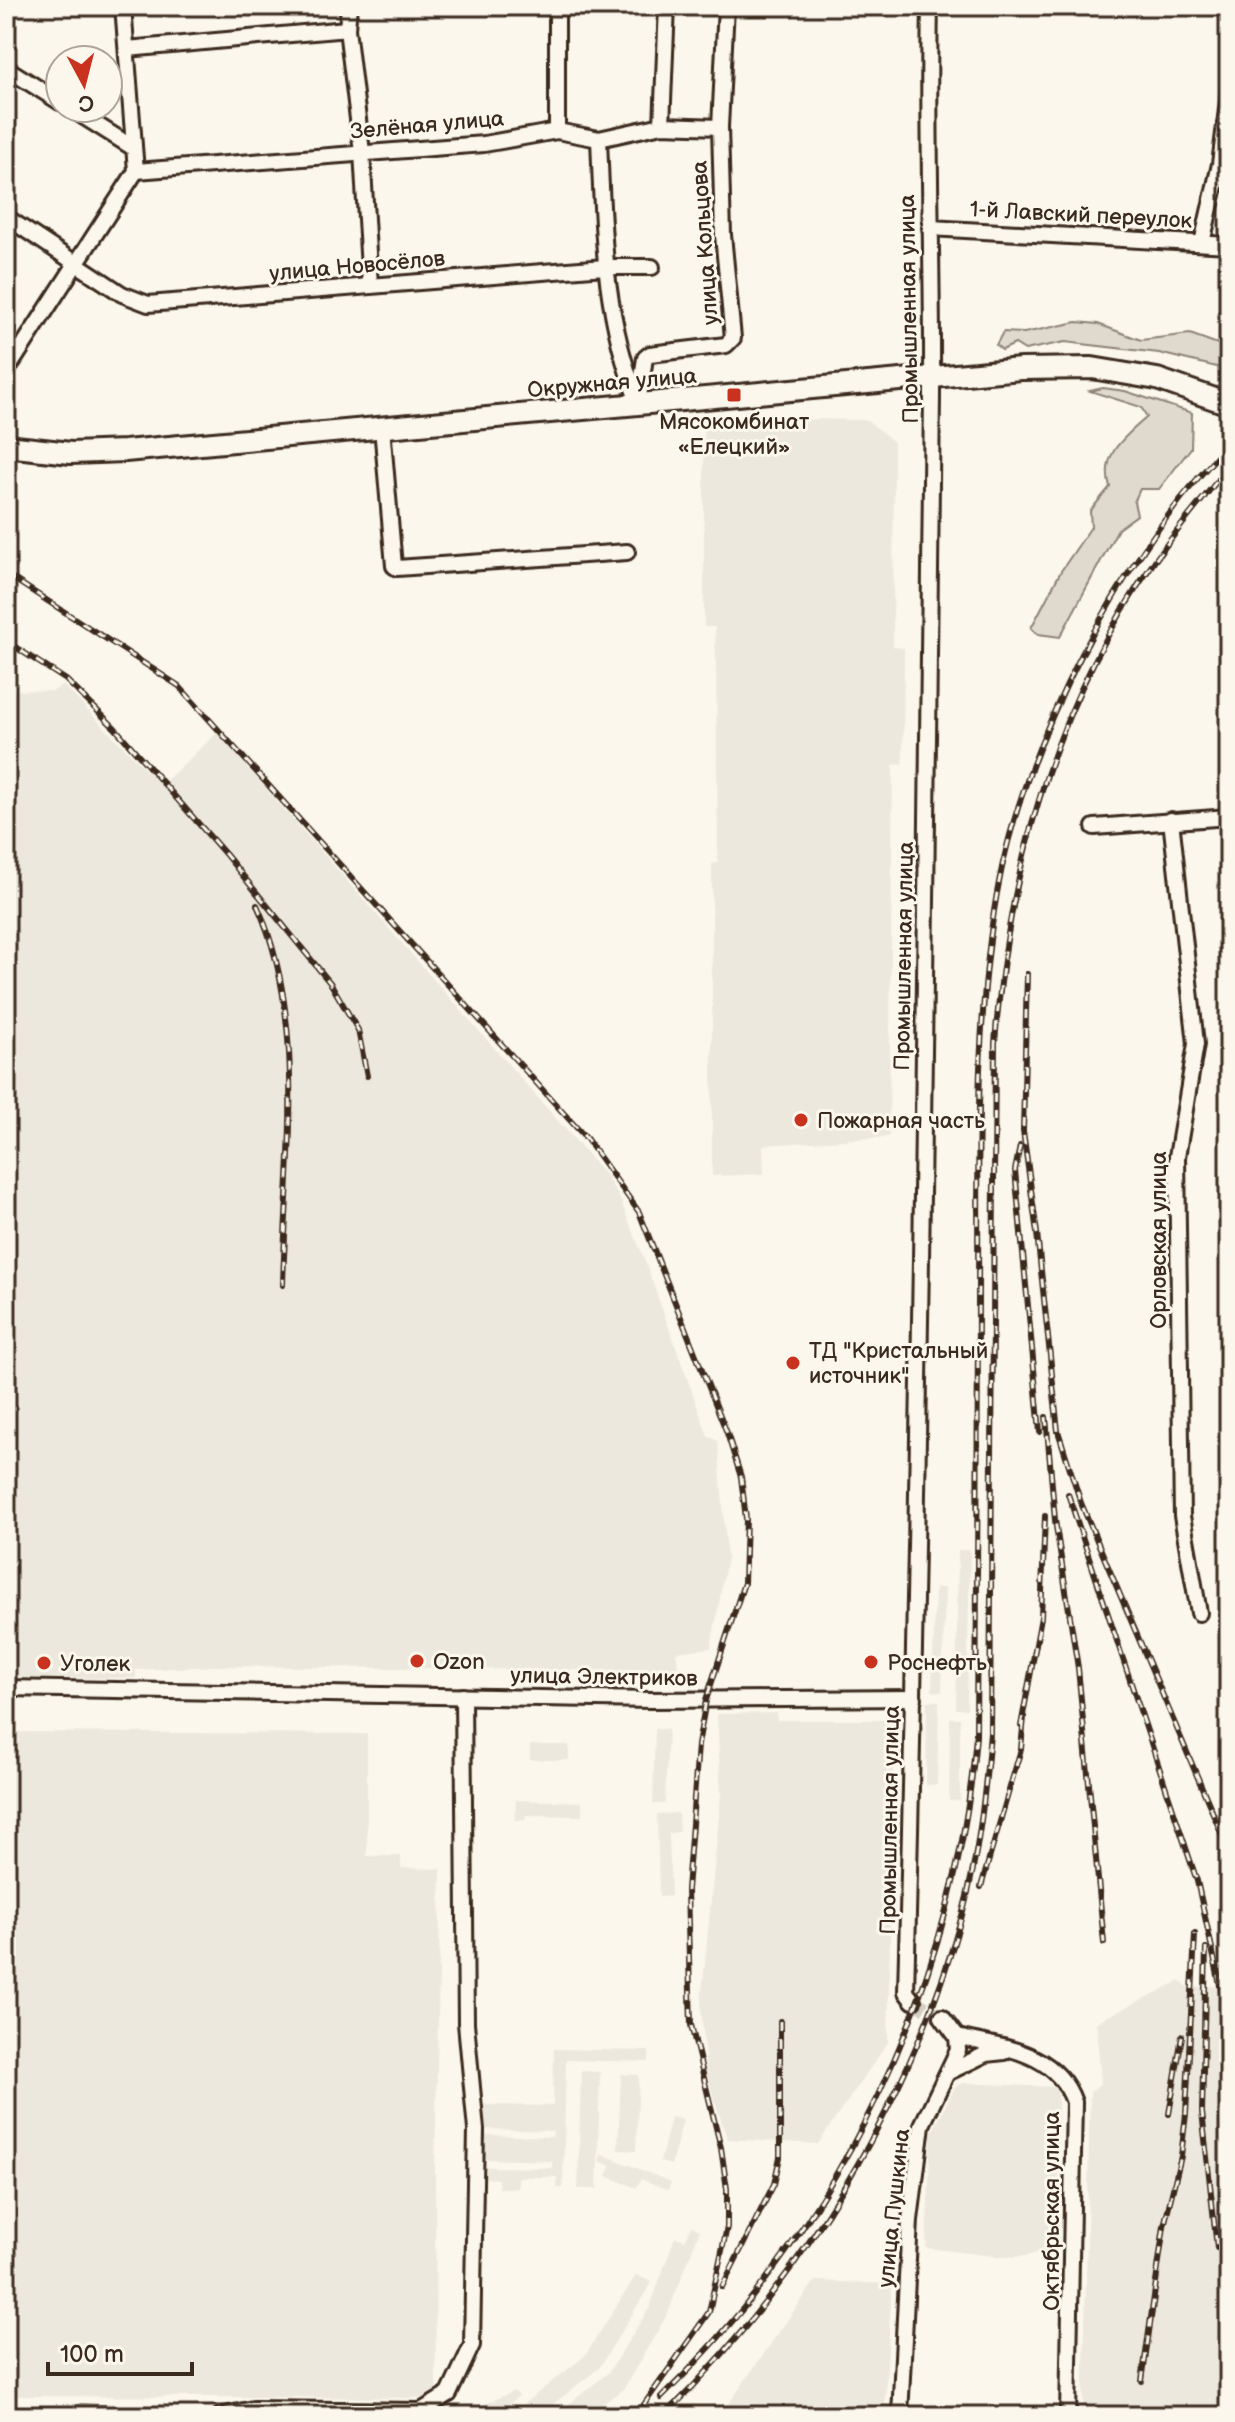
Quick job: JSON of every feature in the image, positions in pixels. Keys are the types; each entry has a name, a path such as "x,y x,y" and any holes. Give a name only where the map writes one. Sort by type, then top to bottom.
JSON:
{"highway":[{"name":"Окружная улица","path":"6,446 71,453 125,451 932,376 1092,368 1157,379 1224,402"}],"street":[{"path":"8,364 78,263 136,171 123,6"},
{"path":"349,6 347,29 362,152 370,286"},
{"path":"557,6 557,131"},
{"path":"662,125 667,6"},
{"name":"улица Кольцова","path":"638,403 645,358 650,354 726,345 733,338 723,235 720,127 726,6"},
{"name":"Промышленная улица","path":"913,2001 906,1992 914,1698 932,376 930,6"},
{"path":"127,49 347,29"},
{"path":"6,68 44,92"},
{"path":"1202,243 1220,164 1229,94"},
{"path":"95,124 132,147"},
{"name":"Зелёная улица","path":"136,171 484,144 557,131 599,139 662,125 720,127"},
{"path":"599,139 605,267 615,340 638,403"},
{"name":"улица Новосёлов","path":"6,217 122,294 148,304 605,267 652,267"},
{"name":"1-й Лавский переулок","path":"930,228 1229,245"},
{"path":"382,427 394,566 397,568 627,552"},
{"path":"1094,827 1229,817"},
{"name":"Орловская улица","path":"1171,820 1196,1044 1177,1157 1182,1516 1199,1613"},
{"name":"улица Электриков","path":"6,1688 463,1696 914,1698"},
{"path":"220,2416 253,2409 421,2411 449,2394 472,2345 476,2130 466,2023 463,1696"},
{"path":"942,2017 957,2037"},
{"name":"Октябрьская улица","path":"957,2037 1023,2052 1052,2065 1067,2082 1074,2102 1068,2416"},
{"name":"улица Пушкина","path":"900,2416 910,2220 922,2125 958,2050 957,2037"},
{"path":"949,2072 986,2054 1023,2052"}],"shaded area":[{"path":"1077,322 1098,324 1141,340 1190,334 1229,348 1229,370 1159,353 1065,342 1025,350 1015,344 1002,350 996,345 1003,332 1024,333"},
{"path":"1103,388 1125,391 1192,413 1191,448 1159,489 1140,489 1134,502 1137,515 1118,529 1060,637 1038,634 1031,628 1061,571 1091,527 1090,511 1110,487 1108,465 1111,456 1147,417 1141,407 1090,391"},
{"path":"704,418 867,420 894,442 893,647 904,648 903,764 893,765 889,1137 763,1145 764,1174 712,1176 712,864 718,863 716,664 715,627 704,627"},
{"path":"63,685 161,785 217,733 604,1173 619,1197 643,1256 708,1436 718,1441 727,1558 711,1648 676,1652 678,1665 662,1671 214,1666 136,1670 136,1678 6,1678 6,690 53,691"},
{"path":"958,1550 970,1550 967,1709 956,1709"},
{"path":"935,1588 945,1588 942,1692 932,1691"},
{"path":"927,1701 939,1701 937,1785 926,1785"},
{"path":"776,1713 777,1720 894,1720 888,2042 818,2144 727,2139 706,2072 701,2004 721,1795 717,1714"},
{"path":"950,1718 960,1718 960,1801 949,1801"},
{"path":"655,1729 668,1729 665,1804 653,1804"},
{"path":"6,1732 367,1734 367,1856 401,1856 401,1868 441,1869 435,2170 436,2398 6,2396"},
{"path":"530,1745 569,1745 569,1760 530,1760"},
{"path":"516,1800 582,1802 582,1816 526,1815 525,1820 515,1820"},
{"path":"678,1813 679,1832 669,1833 671,1896 659,1897 657,1814"},
{"path":"1180,1981 1188,1987 1229,1986 1229,2416 1083,2416 1090,2092 1101,2083 1096,2022"},
{"path":"554,2049 649,2051 649,2062 566,2060 563,2188 557,2188 557,2177 518,2177 518,2188 499,2188 498,2179 486,2178 486,2167 552,2168 552,2161 483,2159 484,2135 552,2137 553,2131 483,2129 484,2105 553,2106"},
{"path":"581,2071 600,2072 597,2189 578,2189"},
{"path":"621,2074 639,2075 636,2151 618,2150"},
{"path":"962,2083 1058,2087 1059,2245 1027,2256 1002,2257 926,2248 931,2134 955,2087"},
{"path":"671,2117 683,2120 671,2165 660,2162"},
{"path":"602,2154 671,2182 668,2190 641,2179 636,2188 607,2176 611,2166 599,2161"},
{"path":"692,2226 700,2230 668,2313 624,2388 587,2416 554,2416 608,2373 650,2307 675,2237 685,2240"},
{"path":"636,2275 652,2282 599,2368 538,2416 508,2416 585,2356"},
{"path":"815,2281 892,2284 884,2416 720,2416"},
{"path":"514,2391 519,2396 493,2416 479,2416 474,2409"},
{"path":"81,2404 159,2408 168,2416 65,2416 69,2408"}],"tunnel":[{"path":"913,2001 942,2017"}],"railway":[{"path":"661,2398 725,2330 783,2256 834,2177 878,2095 915,2009 944,1920 964,1829 976,1736 979,1093 984,992 997,893 1010,835 1029,774 1083,653 1115,594 1151,539 1189,488 1229,444"},
{"path":"664,2416 715,2363 762,2306 846,2184 914,2052 941,1983 963,1912 977,1845 990,1733 995,1043 1011,915 1024,853 1042,792 1088,673 1154,562 1229,466"},
{"path":"6,574 179,686 586,1138 639,1212 727,1433 741,1477 746,1519 744,1583 706,1700 698,1745 687,1890 691,2025 721,2148 727,2189 727,2227 709,2312 636,2416"},
{"path":"6,641 66,680 115,728 226,855 331,984 358,1030 367,1076"},
{"path":"257,905 273,949 283,995 288,1043 290,1142 283,1285"},
{"path":"1027,974 1023,1131 1058,1431 1081,1503 1229,1851"},
{"path":"1020,1146 1015,1170 1040,1432"},
{"path":"1046,1417 1055,1520 1078,1668 1104,1943"},
{"path":"1068,1494 1197,1881 1229,2025"},
{"path":"1021,1726 1041,1617 1045,1516"},
{"path":"981,1887 1021,1749 1024,1717"},
{"path":"1142,2381 1164,2226 1181,2156 1186,2114 1195,1934"},
{"path":"1206,1948 1202,2112 1217,2248"},
{"path":"722,2287 774,2184 780,2157 780,2021"},
{"path":"1169,2114 1182,2036"}],"place":[{"name":"Мясокомбинат «Елецкий»","path":"734,395"},
{"name":"Пожарная часть","path":"801,1120"},
{"name":"ТД \"Кристальный источник\"","path":"793,1363"},
{"name":"Ozon","path":"417,1661"},
{"name":"Роснефть","path":"871,1662"},
{"name":"Уголек","path":"44,1663"}]}
